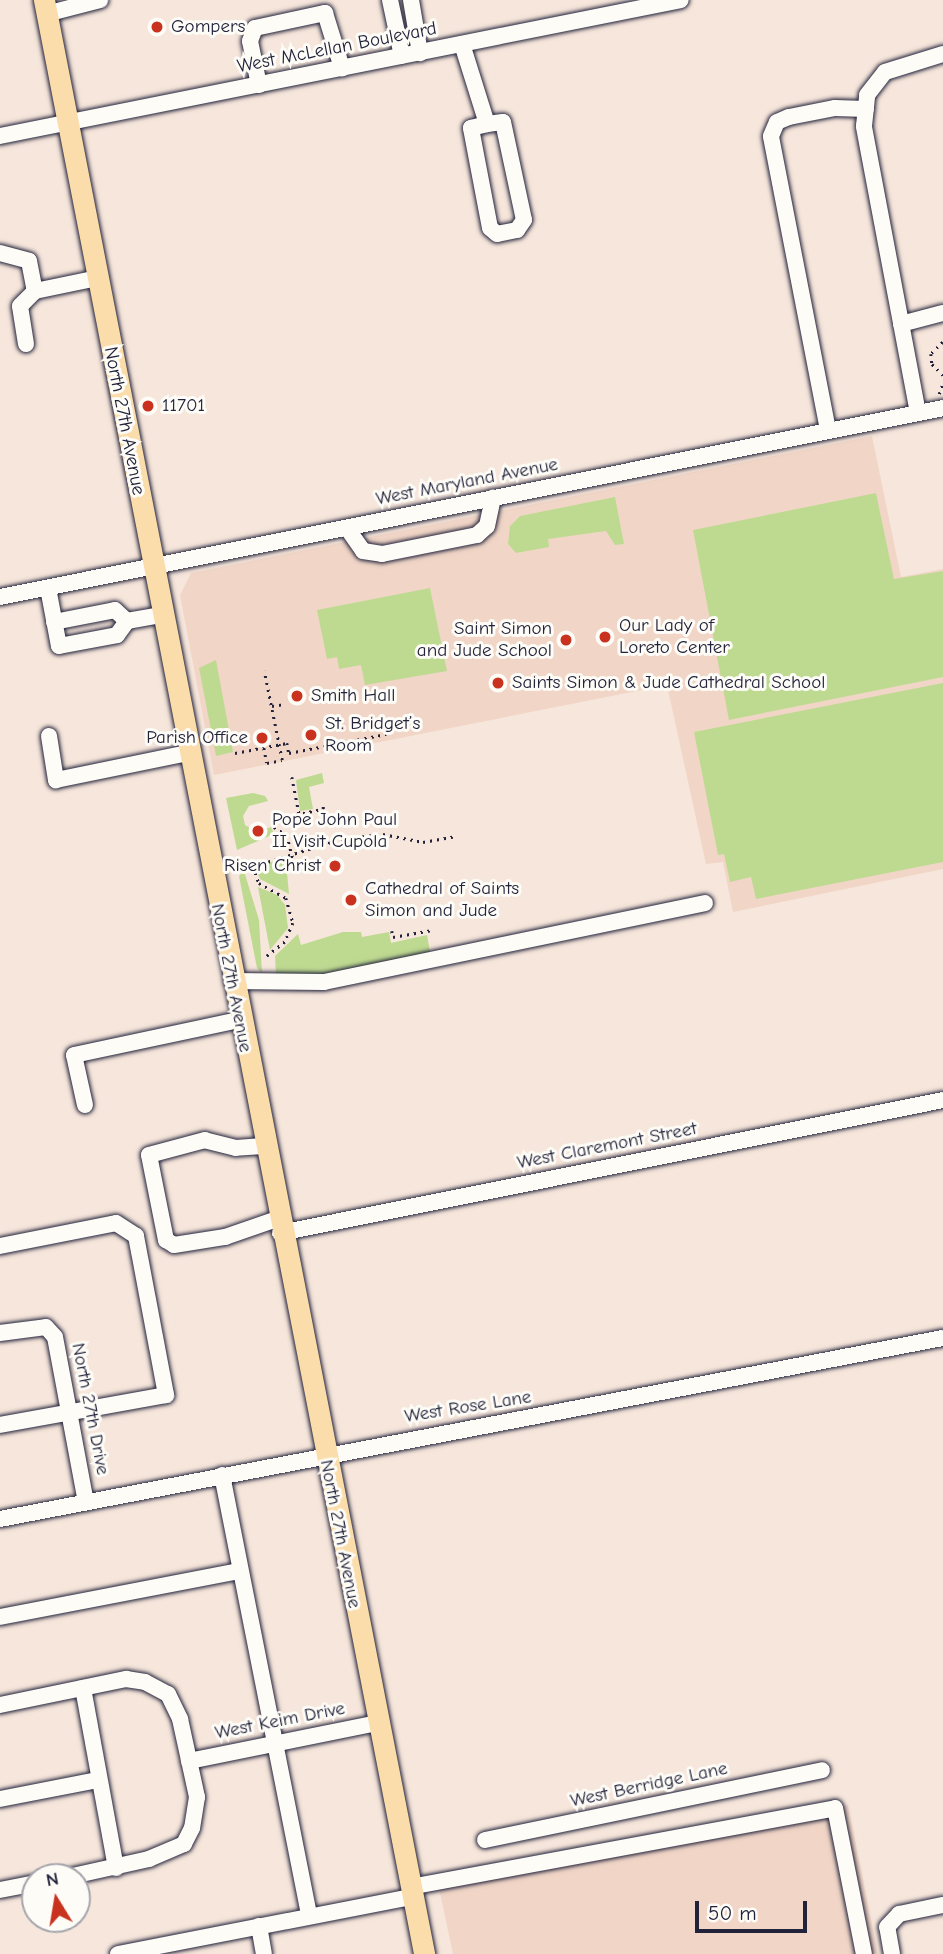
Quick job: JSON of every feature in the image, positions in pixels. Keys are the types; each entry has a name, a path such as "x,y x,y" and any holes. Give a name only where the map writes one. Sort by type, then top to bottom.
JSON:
{"main road":[{"name":"North 27th Avenue","path":"45,7 263,1146 424,1954"}],"street":[{"path":"45,7 100,0"},
{"path":"390,0 402,56"},
{"path":"411,0 420,53"},
{"name":"West McLellan Boulevard","path":"0,136 420,53 643,4 681,0"},
{"path":"259,85 250,41 255,28 267,25 326,13 342,68"},
{"path":"462,44 487,124"},
{"path":"918,413 864,126 867,95 885,72 943,54"},
{"path":"828,430 771,136 777,122 789,117 835,108 866,109"},
{"path":"503,122 524,220 517,230 498,234 490,228 471,128 487,124 503,122"},
{"path":"0,253 29,261 35,291"},
{"path":"26,344 20,306 35,291 98,278"},
{"path":"901,324 943,313"},
{"name":"West Maryland Avenue","path":"0,597 943,408"},
{"path":"347,528 363,551 382,554 477,535 487,526 494,498"},
{"path":"48,588 59,646 117,635 127,621 161,615"},
{"path":"54,622 115,610 127,621"},
{"path":"49,736 56,779 188,754"},
{"path":"232,981 324,982 705,903"},
{"path":"85,1105 74,1055 239,1020"},
{"name":"West Claremont Street","path":"263,1146 236,1148 205,1140 157,1149 149,1155 166,1240 174,1245 225,1237 943,1100"},
{"path":"0,1246 116,1223 136,1236 166,1395 0,1425"},
{"name":"North 27th Drive","path":"0,1333 46,1327 55,1337 86,1502"},
{"name":"West Rose Lane","path":"0,1519 324,1454 581,1410 943,1338"},
{"path":"222,1475 309,1916"},
{"path":"0,1617 240,1571"},
{"path":"0,1705 126,1679 145,1682 167,1694 180,1719 189,1761 195,1812 192,1828 176,1850 91,1873"},
{"path":"83,1688 116,1868"},
{"name":"West Keim Drive","path":"189,1761 378,1723"},
{"name":"West Berridge Lane","path":"485,1840 822,1770"},
{"path":"0,1799 98,1780"},
{"path":"118,1954 309,1916 411,1892 835,1808 864,1954"},
{"path":"0,1890 21,1886"},
{"path":"892,1954 887,1927 899,1914 943,1905"},
{"path":"259,1926 264,1954"}],"path":[{"path":"943,342 931,354 932,364 943,375"},
{"path":"264,671 282,760 267,763 264,748"},
{"path":"272,706 284,704"},
{"path":"235,753 287,743 289,753 386,734"},
{"path":"292,778 299,814"},
{"path":"289,816 323,809 323,805"},
{"path":"274,827 286,835 296,871"},
{"path":"248,868 341,839 383,834 423,842 456,836"},
{"path":"253,866 259,883 286,898 293,923 285,942 267,956"},
{"path":"392,931 393,937 432,930"}],"shaded area":[{"name":"Saint Simon and Jude School","path":"872,436 901,577 943,569 943,869 733,912 723,862 706,864 667,685 214,775 180,595 191,573"},
{"path":"848,1805 878,1954 453,1954 439,1888"}],"green space":[{"path":"876,493 894,579 943,571 943,677 729,720 693,530"},
{"path":"615,497 624,544 615,545 606,531 548,539 549,547 516,553 508,544 510,526 520,516"},
{"path":"430,588 447,671 365,685 361,665 339,669 337,657 327,659 317,610"},
{"path":"216,660 233,752 216,756 199,668"},
{"path":"943,683 943,862 756,899 751,877 730,882 724,854 718,855 694,732"},
{"path":"322,773 324,783 309,787 313,809 300,811 296,780"},
{"path":"253,793 265,796 268,801 249,806 243,816 245,825 257,832 271,827 274,834 237,850 226,798"},
{"path":"289,856 293,872 287,873 289,894 260,879 256,867"},
{"path":"244,871 259,920 262,973 257,968 239,876"},
{"path":"258,887 277,895 285,905 288,928 270,950"},
{"path":"343,932 361,932 362,937 389,932 391,943 427,935 430,952 319,975 276,975 275,956 298,934 301,945"}],"place":[{"name":"Gompers","path":"157,27"},
{"name":"11701","path":"148,406"},
{"name":"Our Lady of Loreto Center","path":"605,637"},
{"name":"Saint Simon and Jude School","path":"566,640"},
{"name":"Saints Simon & Jude Cathedral School","path":"498,683"},
{"name":"Smith Hall","path":"297,696"},
{"name":"St. Bridget’s Room","path":"311,735"},
{"name":"Parish Office","path":"262,738"},
{"name":"Pope John Paul II Visit Cupola","path":"258,831"},
{"name":"Risen Christ","path":"335,866"},
{"name":"Cathedral of Saints Simon and Jude","path":"351,900"}]}
